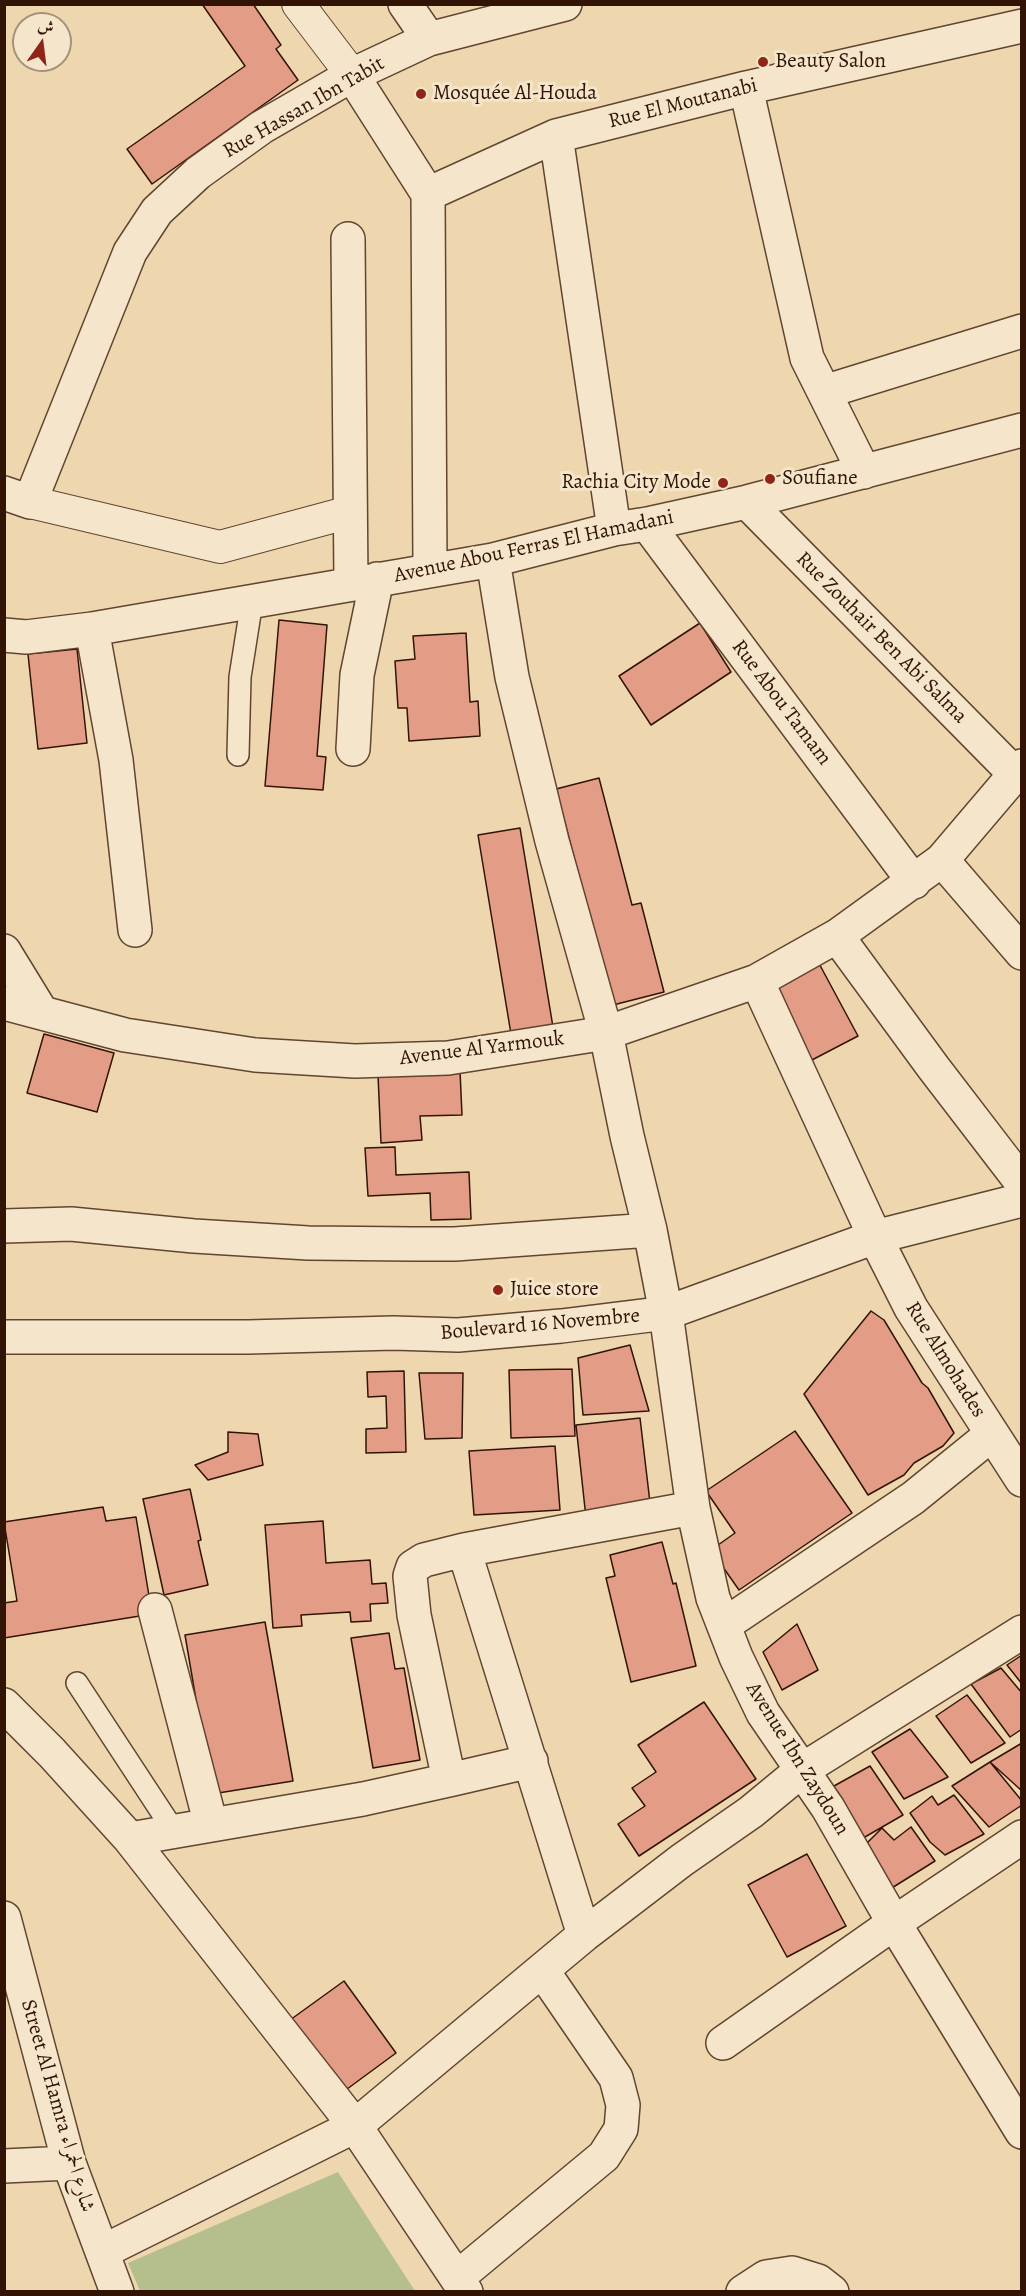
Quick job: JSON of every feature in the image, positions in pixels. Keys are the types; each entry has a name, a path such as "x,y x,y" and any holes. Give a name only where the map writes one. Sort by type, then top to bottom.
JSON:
{"street":[{"path":"298,4 352,75 428,194 430,570"},
{"path":"405,4 429,39"},
{"name":"Rue Hassan Ibn Tabit","path":"17,497 130,252 157,211 198,173 244,140 352,75 429,39 565,4"},
{"name":"Rue El Moutanabi","path":"428,194 556,136 746,88 1022,26"},
{"path":"746,88 807,358 864,472"},
{"path":"556,136 614,529"},
{"path":"348,239 350,512 364,581 353,749"},
{"path":"824,392 1022,332"},
{"name":"Avenue Abou Ferras El Hamadani","path":"4,635 26,638 92,629 493,560 614,529 747,502 1022,430"},
{"path":"17,497 220,547 350,512"},
{"name":"Rue Zouhair Ben Abi Salma","path":"747,502 1018,770"},
{"name":"Rue Abou Tamam","path":"647,524 914,882"},
{"name":"Avenue Ibn Zaydoun","path":"493,560 512,677 552,842 606,1033 627,1136 650,1230 666,1313 693,1508 713,1598 736,1657 763,1713 828,1808 894,1923 1012,2093 1022,2132"},
{"path":"92,629 116,760 135,930"},
{"name":"Avenue Al Yarmouk","path":"4,1003 125,1035 244,1054 355,1061 448,1058 606,1033 757,981 837,936 942,860 1018,770"},
{"path":"942,860 1022,953"},
{"path":"837,936 1022,1183"},
{"path":"4,951 42,1013"},
{"name":"Rue Almohades","path":"757,981 875,1237 911,1308 1022,1480"},
{"name":"Boulevard 16 Novembre","path":"4,1337 248,1337 393,1333 458,1335 561,1326 666,1313 875,1237 1022,1200"},
{"path":"4,1226 71,1224 206,1237 308,1243 412,1244 454,1244 650,1230"},
{"path":"724,1625 913,1498 992,1434"},
{"path":"449,1780 414,1615 410,1576 413,1567 424,1560 464,1550 693,1508"},
{"path":"464,1550 584,1935"},
{"path":"155,1610 212,1825"},
{"path":"102,2252 354,2126 584,1935 682,1860 751,1812 802,1770 1022,1632"},
{"path":"4,1706 52,1753 130,1839 354,2126 462,2284 604,2156 621,2129 623,2105 616,2078 542,1970"},
{"path":"130,1839 363,1799 531,1761"},
{"path":"723,2043 894,1923 1022,1837"},
{"name":"Street Al Hamra شارع الحمراء","path":"4,1918 69,2163 117,2292"},
{"path":"4,2166 69,2163"},
{"path":"743,2292 766,2277 792,2273 818,2282 832,2292"}],"lane":[{"path":"238,755 240,677 252,601"},
{"path":"77,1683 174,1832"}],"green space":[{"path":"338,2172 415,2291 140,2291 128,2263"}],"building":[{"path":"202,4 253,4 281,45 276,49 298,80 152,184 127,149 245,66"},
{"path":"279,620 327,625 317,756 326,757 323,790 265,786"},
{"path":"700,623 731,672 651,725 619,676"},
{"path":"466,633 470,702 478,701 480,736 409,741 407,708 398,708 395,661 415,659 413,636"},
{"path":"77,649 87,743 38,749 28,654"},
{"path":"599,778 632,905 641,903 664,992 613,1005 556,789"},
{"path":"520,828 554,1033 512,1040 478,835"},
{"path":"815,956 858,1036 810,1061 767,982"},
{"path":"44,1034 114,1053 97,1112 27,1093"},
{"path":"460,1071 462,1115 420,1116 422,1140 381,1143 378,1075"},
{"path":"395,1147 396,1175 469,1172 471,1219 431,1220 430,1193 368,1196 365,1148"},
{"path":"871,1311 884,1320 954,1433 943,1446 914,1463 904,1475 868,1495 804,1394"},
{"path":"630,1345 649,1411 583,1415 578,1358"},
{"path":"572,1369 575,1436 511,1438 509,1370"},
{"path":"404,1371 406,1452 366,1453 366,1429 387,1428 386,1396 368,1397 367,1372"},
{"path":"419,1373 463,1373 462,1438 425,1439"},
{"path":"640,1418 651,1511 586,1518 576,1425"},
{"path":"795,1431 852,1513 739,1590 711,1550 735,1533 706,1491"},
{"path":"228,1432 258,1434 263,1465 208,1480 195,1465 228,1452"},
{"path":"555,1446 560,1510 474,1515 469,1451"},
{"path":"190,1489 208,1585 164,1595 143,1499"},
{"path":"103,1507 106,1521 136,1517 152,1614 4,1638 4,1603 17,1601 4,1522"},
{"path":"323,1521 326,1563 370,1560 372,1584 386,1583 388,1603 370,1604 371,1621 351,1622 350,1612 301,1615 302,1626 273,1628 265,1525"},
{"path":"662,1542 673,1584 676,1583 696,1666 631,1682 606,1578 615,1576 610,1555"},
{"path":"265,1622 293,1781 212,1794 185,1635"},
{"path":"797,1624 818,1670 782,1690 763,1652"},
{"path":"389,1633 395,1669 404,1668 420,1760 373,1768 351,1638"},
{"path":"1022,1655 1022,1684 1007,1665"},
{"path":"1001,1668 1022,1693 1022,1729 1010,1737 971,1684"},
{"path":"967,1695 1005,1743 971,1763 936,1716"},
{"path":"704,1702 756,1779 639,1856 618,1824 645,1806 632,1788 656,1772 638,1745"},
{"path":"910,1729 948,1777 904,1799 872,1752"},
{"path":"1022,1743 1022,1791 990,1762"},
{"path":"990,1762 1022,1801 1022,1805 989,1827 952,1786"},
{"path":"870,1766 903,1815 858,1841 825,1791"},
{"path":"954,1795 984,1834 945,1855 930,1842 910,1813 932,1796 938,1805"},
{"path":"911,1827 935,1861 887,1891 861,1849 882,1828 894,1840"},
{"path":"807,1854 846,1926 787,1957 748,1885"},
{"path":"344,1981 396,2053 343,2092 290,2020"}],"place":[{"name":"Beauty Salon","path":"763,62"},
{"name":"Mosquée Al-Houda","path":"421,94"},
{"name":"Soufiane","path":"770,479"},
{"name":"Rachia City Mode","path":"723,483"},
{"name":"Juice store","path":"498,1290"}]}
